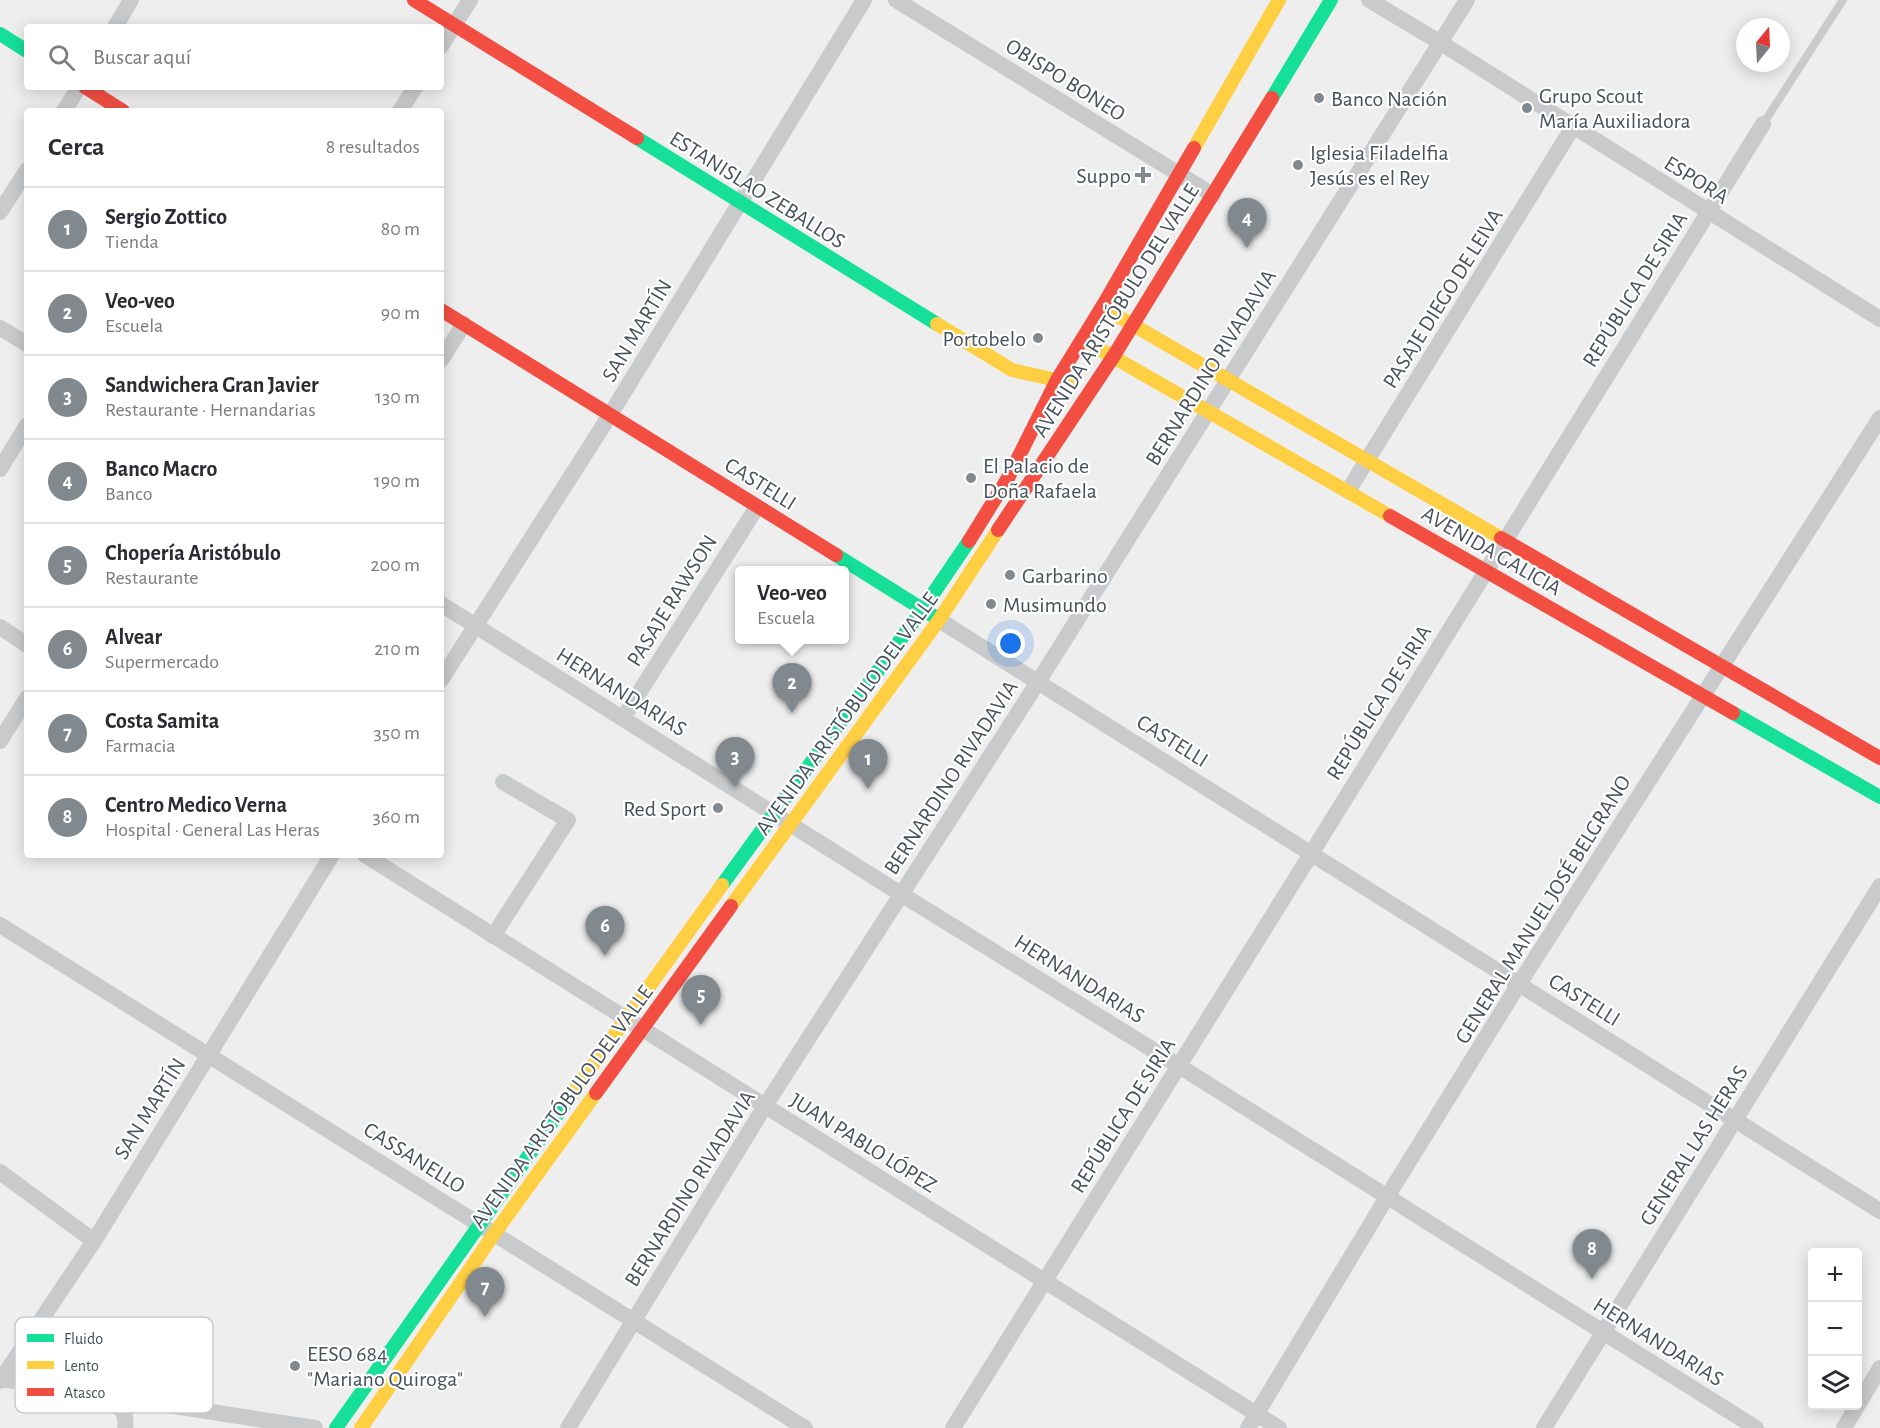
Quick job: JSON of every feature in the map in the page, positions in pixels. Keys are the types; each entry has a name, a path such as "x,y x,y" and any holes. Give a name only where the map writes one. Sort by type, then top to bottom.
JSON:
{"main road":[{"name":"ESTANISLAO ZEBALLOS","path":"414,0 1012,370 1057,380 1080,391 1085,399"},
{"name":"AVENIDA ARISTÓBULO DEL VALLE","path":"336,1428 625,1019 922,610 995,502 1057,380 1102,307 1279,0"},
{"name":"AVENIDA ARISTÓBULO DEL VALLE","path":"362,1428 494,1234 939,620 1113,357 1331,0"},
{"path":"0,34 24,49"},
{"path":"90,90 118,108"},
{"name":"AVENIDA GALICIA","path":"1102,307 1880,758"},
{"name":"CASTELLI","path":"444,312 939,620"},
{"name":"AVENIDA GALICIA","path":"1082,339 1486,570 1702,697 1880,797"}],"street":[{"path":"117,24 131,0"},
{"path":"444,41 470,0"},
{"name":"SAN MARTÍN","path":"444,675 610,415 864,0"},
{"name":"OBISPO BONEO","path":"896,0 1213,195"},
{"name":"ESPORA","path":"1369,0 1880,319"},
{"name":"BERNARDINO RIVADAVIA","path":"568,1428 765,1106 1038,682 1467,0"},
{"path":"66,108 77,90"},
{"path":"402,108 413,90"},
{"name":"REPÚBLICA DE SIRIA","path":"953,1428 1763,124"},
{"name":"PASAJE DIEGO DE LEIVA","path":"1348,491 1573,127"},
{"path":"0,212 24,175"},
{"path":"444,355 464,324"},
{"path":"0,328 24,342"},
{"name":"GENERAL MANUEL JOSÉ BELGRANO","path":"1252,1421 1519,984 1880,418"},
{"path":"0,469 24,430"},
{"name":"PASAJE RAWSON","path":"623,718 757,507"},
{"name":"HERNANDARIAS","path":"444,606 1756,1428"},
{"name":"CASTELLI","path":"939,620 1880,1211"},
{"path":"0,627 24,643"},
{"path":"0,741 24,703"},
{"path":"493,936 568,820 503,782"},
{"name":"SAN MARTÍN","path":"43,1317 94,1241 330,858"},
{"name":"JUAN PABLO LÓPEZ","path":"370,858 1044,1281 1252,1421 1279,1428"},
{"name":"GENERAL LAS HERAS","path":"1544,1428 1880,886"},
{"name":"CASSANELLO","path":"0,925 805,1428"},
{"path":"0,1172 94,1241"},
{"name":"SAN MARTÍN","path":"1,1380 15,1359"},
{"path":"1844,1428 1880,1368"},
{"path":"213,1412 315,1428"},
{"path":"124,1413 125,1428"}],"lane":[{"name":"REPÚBLICA DE SIRIA","path":"1763,124 1843,0"}],"traffic: fast":[{"path":"1272,98 1331,0"},
{"path":"0,34 24,49"},
{"path":"637,138 937,324"},
{"path":"722,885 922,610 969,541"},
{"path":"836,555 935,617"},
{"path":"1733,713 1880,797"},
{"path":"336,1428 567,1101"}],"traffic: slow":[{"path":"1194,148 1279,0"},
{"path":"1102,307 1501,538"},
{"path":"937,324 1012,370 1070,385"},
{"path":"1082,339 1390,516"},
{"path":"731,906 939,620 998,530"},
{"path":"567,1101 722,885"},
{"path":"361,1428 494,1234 596,1093"}],"traffic: jam":[{"path":"414,0 637,138"},
{"path":"90,90 118,108"},
{"path":"998,530 1113,357 1272,98"},
{"path":"969,541 1008,478 1057,380 1194,148"},
{"path":"444,312 836,555"},
{"path":"1390,516 1733,713"},
{"path":"1501,538 1880,758"},
{"path":"596,1093 731,906"}],"place":[{"name":"Banco Nación","path":"1319,98"},
{"name":"Grupo Scout María Auxiliadora","path":"1527,108"},
{"name":"Iglesia Filadelfia Jesús es el Rey","path":"1298,165"},
{"name":"Suppo","path":"1143,175"},
{"name":"Banco Macro","path":"1247,248"},
{"name":"Portobelo","path":"1038,338"},
{"name":"El Palacio de Doña Rafaela","path":"971,478"},
{"name":"Garbarino","path":"1010,575"},
{"name":"Musimundo","path":"991,604"},
{"name":"Veo-veo","path":"792,713"},
{"name":"Sandwichera Gran Javier","path":"735,787"},
{"name":"Sergio Zottico","path":"868,789"},
{"name":"Red Sport","path":"718,808"},
{"name":"Alvear","path":"605,956"},
{"name":"Chopería Aristóbulo","path":"701,1025"},
{"name":"Centro Medico Verna","path":"1592,1279"},
{"name":"Costa Samita","path":"485,1317"},
{"name":"EESO 684 \"Mariano Quiroga\"","path":"295,1366"}]}
